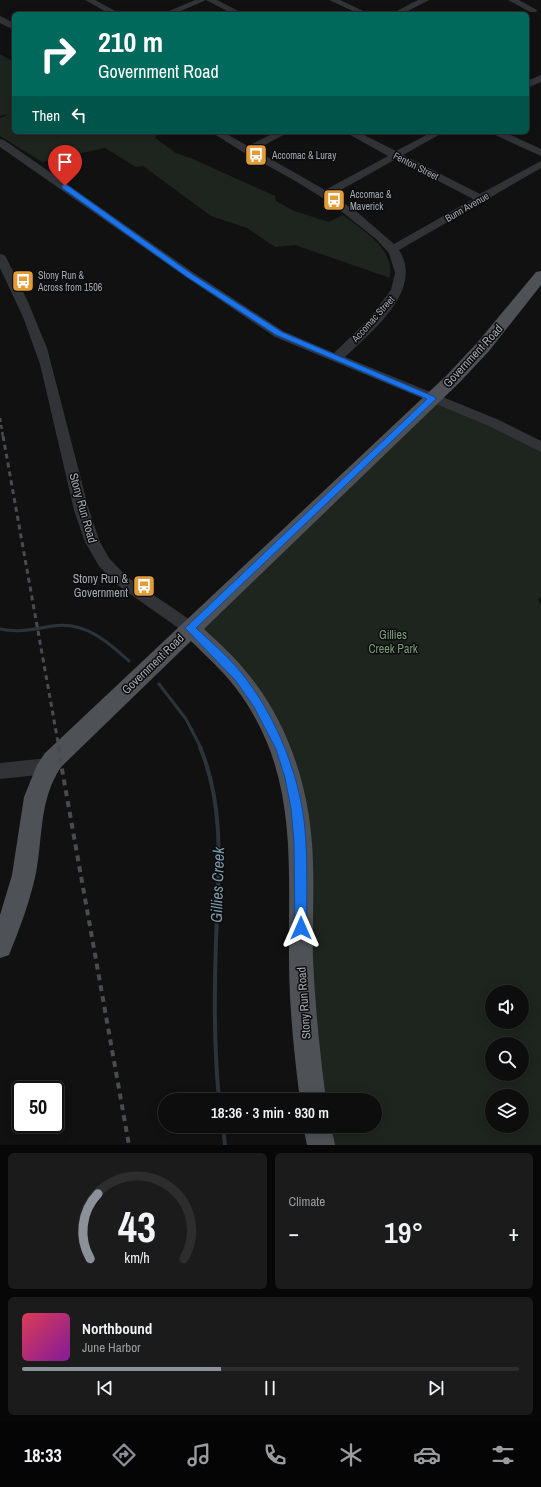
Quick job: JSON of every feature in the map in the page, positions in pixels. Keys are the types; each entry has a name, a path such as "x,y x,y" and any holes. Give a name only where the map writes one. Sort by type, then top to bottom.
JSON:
{"main road":[{"name":"Government Road","path":"0,946 16,904 24,874 29,848 35,794 48,766 63,748 475,357 541,275"},
{"name":"Stony Run Road","path":"190,628 224,660 249,690 268,722 280,749 290,778 296,808 300,842 303,1008 312,1093"},
{"path":"319,1133 321,1145"}],"street":[{"path":"89,0 113,12"},
{"path":"171,12 202,0"},
{"path":"210,0 236,12"},
{"path":"333,0 361,12"},
{"path":"399,12 425,0"},
{"path":"512,0 529,12"},
{"path":"0,19 12,25"},
{"path":"529,84 541,78"},
{"path":"529,84 541,88"},
{"name":"Accomac Street","path":"219,134 325,194 351,212 393,249 399,260 401,272 400,282 396,292 362,333 336,358"},
{"path":"247,150 280,134"},
{"name":"Fenton Street","path":"354,134 481,199"},
{"path":"325,194 435,134"},
{"path":"500,134 541,153"},
{"path":"0,142 190,275 273,329 432,399 494,423 541,447"},
{"name":"Bunn Avenue","path":"393,249 541,164"},
{"name":"Stony Run Road","path":"0,258 25,307 39,342 50,378 85,524 95,549 118,577 190,628"},
{"path":"0,771 48,766"}],"green space":[{"path":"0,54 12,61 12,134 157,134 155,138 176,153 193,159 275,196 276,201 294,211 329,222 343,215 378,243 388,257 390,265 390,278 295,245 275,247 247,228 211,216 143,166 136,167 105,148 42,162 0,136 0,118 9,114 0,116"},
{"name":"Gillies Creek Park","path":"432,399 541,447 541,597 538,599 541,605 541,1145 321,1145 318,1133 382,1133 382,1093 313,1093 300,842 268,722 196,635"}],"waterway":[{"name":"Gillies Creek","path":"0,629 20,631 64,625 75,627 94,634 112,646 129,661"},
{"name":"Gillies Creek","path":"159,684 186,719 201,748"},
{"name":"Gillies Creek","path":"200,747 214,794 217,819 219,868 215,962 215,1041 218,1093"},
{"name":"Gillies Creek","path":"224,1133 225,1145"}],"railway":[{"path":"0,418 3,437"},
{"path":"3,436 59,748"},
{"path":"58,747 129,1145"}],"place":[{"name":"Accomac & Luray","path":"256,155"},
{"name":"Accomac & Maverick","path":"334,200"},
{"name":"Stony Run & Across from 1506","path":"23,281"},
{"name":"Stony Run & Government","path":"144,586"}],"route":[{"path":"65,186 190,275 279,334 432,399 190,628 224,660 249,690 268,722 280,749 290,778 296,808 300,842 301,928"}]}
